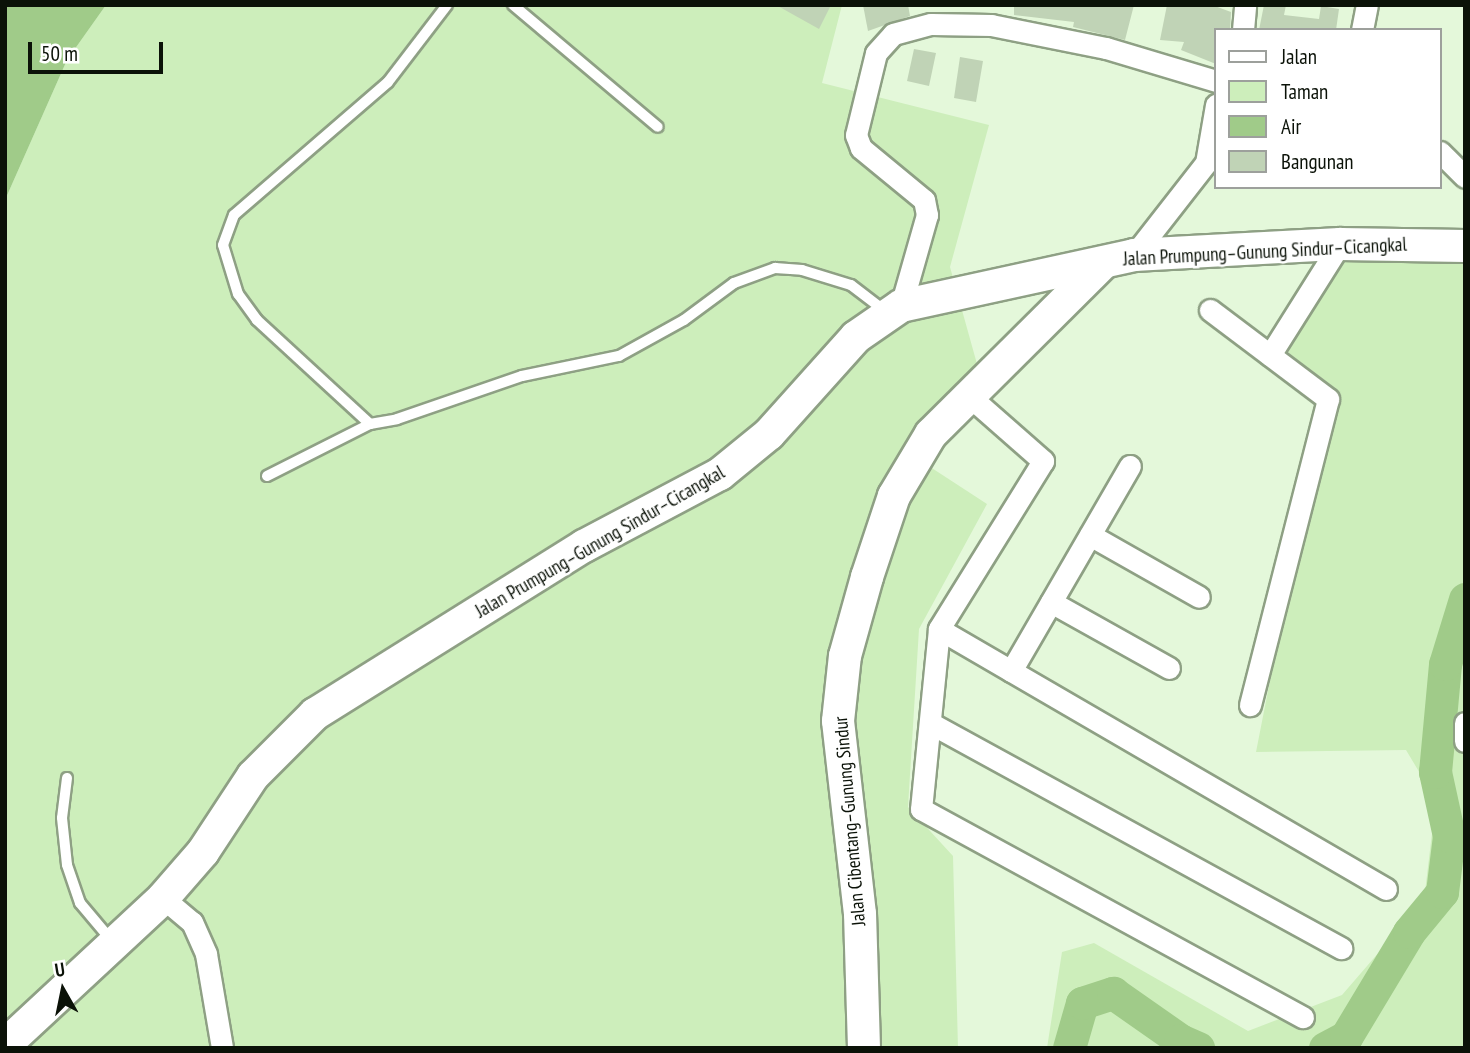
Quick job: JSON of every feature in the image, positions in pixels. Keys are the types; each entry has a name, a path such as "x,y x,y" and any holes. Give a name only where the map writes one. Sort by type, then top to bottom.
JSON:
{"main road":[{"name":"Jalan Prumpung–Gunung Sindur–Cicangkal","path":"5,1045 163,898 203,852 253,776 315,714 584,546 720,474 769,433 856,337 895,310 1134,255 1340,244 1465,246"},
{"name":"Jalan Cibentang–Gunung Sindur","path":"864,1048 860,914 838,721 845,656 894,496 931,434 1103,263"}],"street":[{"path":"1243,28 1245,5"},
{"path":"1362,28 1367,5"},
{"path":"895,310 928,215 924,200 861,148 856,135 876,54 893,34 931,24 991,26 1106,48 1214,80"},
{"path":"1134,255 1206,163 1214,116"},
{"path":"1442,154 1465,177"},
{"path":"1270,355 1340,244"},
{"path":"1210,310 1328,399 1250,705"},
{"path":"968,395 1043,461 939,629 921,809 1303,1017"},
{"path":"1011,671 1130,466"},
{"path":"1090,535 1199,597"},
{"path":"1051,602 1169,668"},
{"path":"939,629 1386,889"},
{"path":"930,723 1340,948"},
{"path":"1465,723 1465,741"},
{"path":"163,898 192,922 206,954 222,1048"}],"lane":[{"path":"370,424 257,320 238,294 223,245 234,215 388,82 447,5"},
{"path":"513,5 658,127"},
{"path":"267,476 370,424 397,419 522,376 619,356 684,320 734,284 775,268 802,270 851,285 895,310"},
{"path":"67,778 62,818 68,865 80,903 114,943"}],"green space":[{"path":"106,5 842,5 822,83 989,125 950,267 982,382 921,461 987,504 919,629 908,807 953,856 958,1048 5,1048 5,200 67,60"},
{"path":"1465,247 1465,1048 1047,1048 1062,952 1094,943 1248,1031 1342,995 1424,900 1436,800 1406,750 1256,752 1325,400 1285,361 1322,265"}],"water":[{"path":"5,5 106,5 67,60 5,200"}],"building":[{"path":"776,5 831,5 819,29"},
{"path":"863,5 908,5 910,16 868,31"},
{"path":"1014,5 1134,5 1125,40 1073,27 1074,22 1014,15"},
{"path":"1167,5 1212,5 1231,12 1230,28 1214,28 1214,63 1181,50 1184,42 1160,40"},
{"path":"1264,5 1286,5 1284,15 1319,19 1321,6 1339,9 1336,28 1259,28"},
{"path":"914,49 936,53 929,86 907,81"},
{"path":"960,57 983,61 976,102 954,98"}],"waterway":[{"path":"1325,1048 1346,1037 1409,932 1442,892 1449,836 1435,772 1445,664 1465,599"},
{"path":"1069,1048 1082,1003 1113,993 1180,1040 1198,1048"}]}
